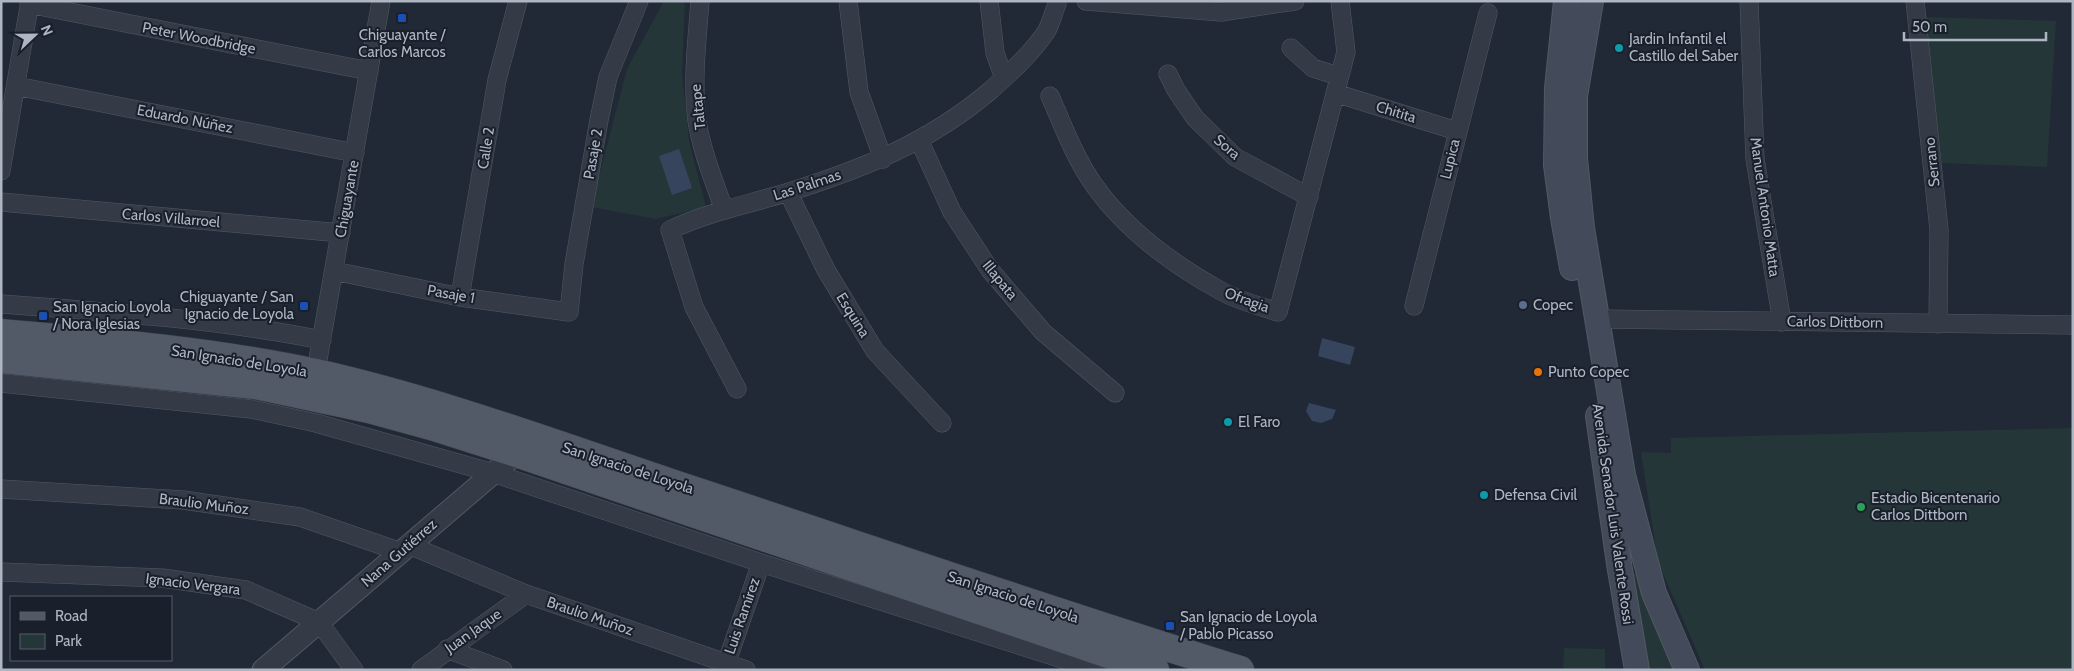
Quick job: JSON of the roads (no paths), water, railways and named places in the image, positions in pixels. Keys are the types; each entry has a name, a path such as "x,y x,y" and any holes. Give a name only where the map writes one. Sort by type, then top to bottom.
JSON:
{"main road":[{"name":"Avenida Senador Luis Valente Rossi","path":"1566,1 1557,88 1556,164 1563,218 1589,354 1618,564 1636,670"},
{"name":"Avenida Senador Luis Valente Rossi","path":"1591,1 1575,96 1575,158 1582,228 1623,475 1654,593 1687,670"},
{"name":"San Ignacio de Loyola","path":"1,333 146,346 257,362 431,426 526,445 1240,670"},
{"name":"San Ignacio de Loyola","path":"1,359 254,385 313,384"},
{"name":"San Ignacio de Loyola","path":"526,445 1112,666 1155,670"}],"street":[{"name":"Chiguayante","path":"313,384 381,1"},
{"name":"Calle 2","path":"460,297 497,80 518,1"},
{"name":"Pasaje 2","path":"569,312 574,264 598,120 608,77 639,1"},
{"name":"Taltape","path":"700,1 695,55 697,122 707,162 724,210"},
{"path":"848,1 859,92 883,158"},
{"path":"989,1 995,53 1004,78"},
{"path":"1086,1 1221,12 1295,1"},
{"name":"Ofragia","path":"1050,96 1075,152 1089,176 1119,215 1172,260 1222,292 1251,304 1278,312 1346,52 1340,1"},
{"name":"Manuel Antonio Matta","path":"1748,1 1755,159 1782,322"},
{"name":"Serrano","path":"1915,1 1939,230 1938,324"},
{"name":"Las Palmas","path":"737,389 694,307 670,230 694,218 788,192 883,158 919,140 967,110 1004,78 1030,52 1047,31 1059,2"},
{"name":"Peter Woodbridge","path":"30,3 369,71"},
{"path":"1,171 30,3"},
{"name":"Lupica","path":"1414,306 1488,13"},
{"name":"Chitita","path":"1291,48 1313,68 1337,85 1457,131"},
{"name":"Sora","path":"1168,74 1176,90 1195,118 1235,157 1308,197"},
{"name":"Eduardo Núñez","path":"16,86 355,153"},
{"name":"Illapata","path":"919,140 952,212 990,270 1043,332 1115,393"},
{"name":"Esquina","path":"788,192 826,270 875,351 942,423"},
{"name":"Carlos Villarroel","path":"1,202 341,233"},
{"name":"Pasaje 1","path":"334,271 460,297 569,312"},
{"path":"1,304 156,316 261,328 322,340"},
{"name":"Carlos Dittborn","path":"1598,319 2073,326"},
{"name":"San Ignacio de Loyola","path":"1,383 251,409 316,423 493,473 761,563 1112,666"},
{"name":"Nana Gutiérrez","path":"263,670 526,445"},
{"name":"Braulio Muñoz","path":"1,489 183,500 300,517 405,548 725,666 746,670"},
{"name":"Luis Ramírez","path":"725,666 761,563"},
{"name":"Ignacio Vergara","path":"1,572 162,578 246,590 319,622"},
{"name":"Juan Jaque","path":"421,670 447,649 526,594"},
{"path":"319,622 354,670"},
{"path":"1112,666 1116,631"},
{"path":"447,649 503,670"}],"water":[{"path":"679,149 692,188 672,195 659,156"},
{"path":"1322,338 1355,347 1350,365 1318,356"},
{"path":"1309,403 1336,410 1332,419 1321,423 1312,421 1306,411"}],"place":[{"name":"Chiguayante / Carlos Marcos","path":"402,18"},
{"name":"Jardin Infantil el Castillo del Saber","path":"1619,48"},
{"name":"Copec","path":"1523,305"},
{"name":"Chiguayante / San Ignacio de Loyola","path":"304,306"},
{"name":"San Ignacio Loyola / Nora Iglesias","path":"43,316"},
{"name":"Punto Copec","path":"1538,372"},
{"name":"El Faro","path":"1228,422"},
{"name":"Defensa Civil","path":"1484,495"},
{"name":"Estadio Bicentenario Carlos Dittborn","path":"1861,507"},
{"name":"San Ignacio de Loyola / Pablo Picasso","path":"1170,626"}]}
